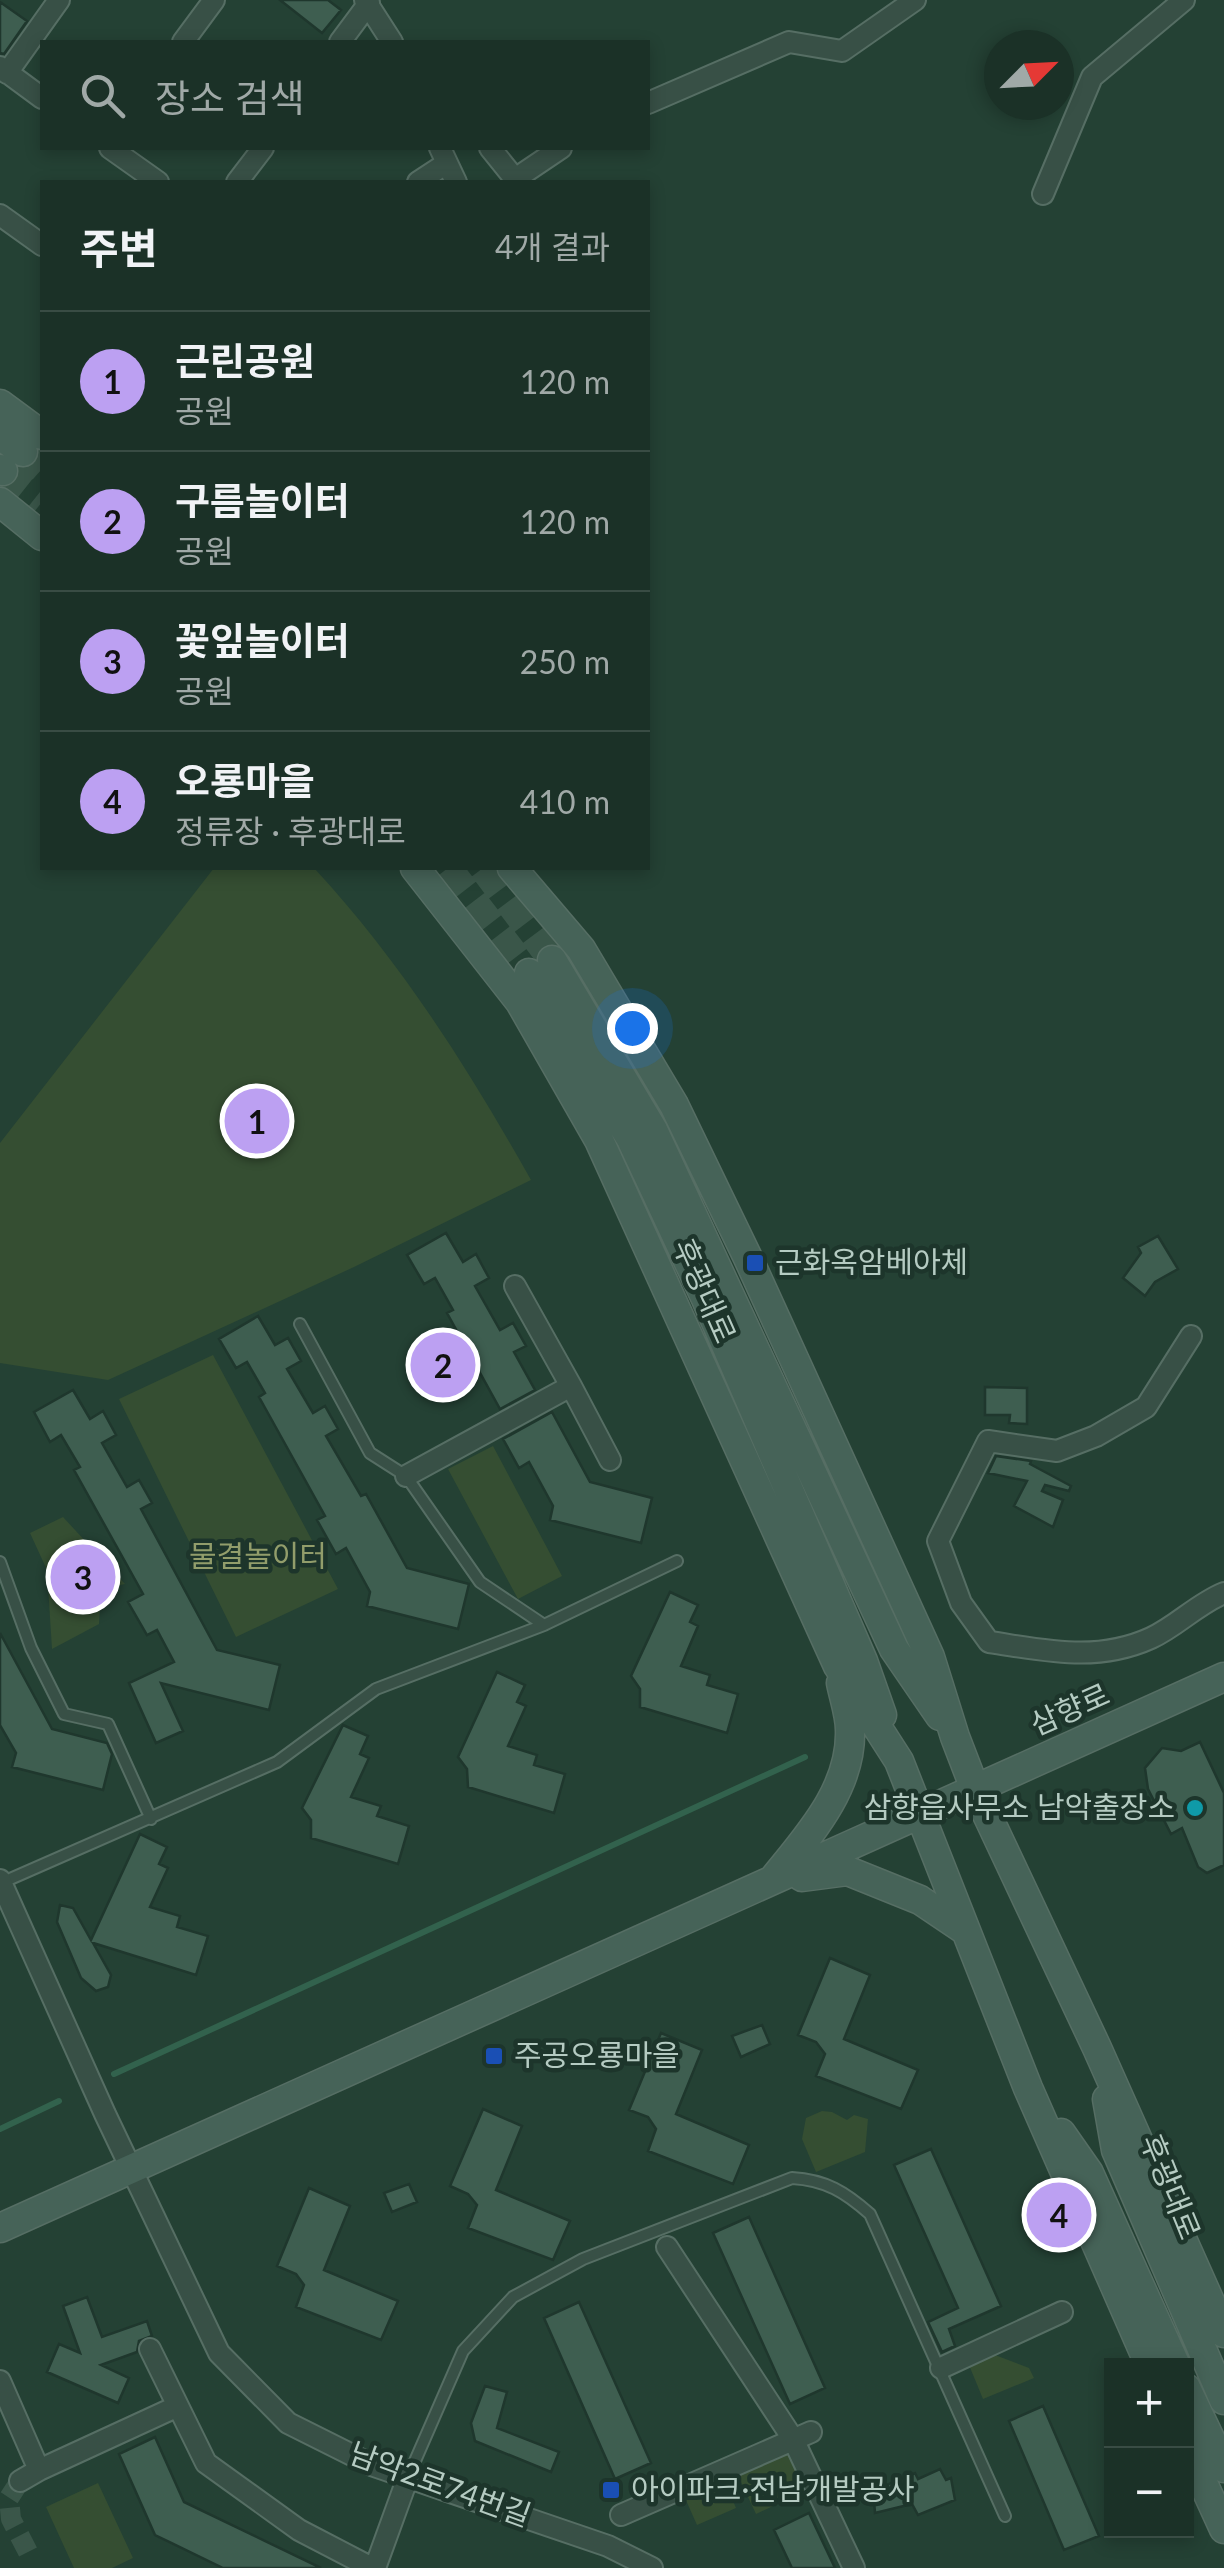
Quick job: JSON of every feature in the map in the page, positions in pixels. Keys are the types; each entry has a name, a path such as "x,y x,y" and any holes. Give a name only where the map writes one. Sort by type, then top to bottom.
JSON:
{"street":[{"path":"40,97 4,70 58,0"},
{"path":"184,40 214,0"},
{"path":"650,102 789,42 842,50 916,0"},
{"path":"1042,194 1092,77 1184,0"},
{"path":"341,40 367,2 391,40"},
{"path":"113,150 155,180"},
{"path":"239,180 262,150"},
{"path":"492,150 515,179 559,150"},
{"path":"420,180 443,155 455,180"},
{"path":"0,214 40,244"},
{"path":"0,404 14,453"},
{"path":"0,502 40,534"},
{"name":"후광대로","path":"417,870 520,1002 599,1140 838,1666 932,1810 966,1931 1028,2088 1146,2358"},
{"name":"후광대로","path":"514,870 581,949 674,1104 930,1656 975,1788 1097,2048 1224,2334"},
{"name":"후광대로","path":"899,1762 863,1661 706,1299 631,1140 540,967 653,1130 894,1649 955,1738"},
{"path":"515,1286 610,1460"},
{"path":"1191,1336 1146,1408 1096,1436 1056,1451 988,1442 938,1541 961,1602 989,1642 1108,1654 1154,1637 1202,1602 1224,1593"},
{"path":"406,1476 571,1386"},
{"path":"771,1882 821,1819 842,1778 850,1731 838,1666"},
{"name":"삼향로","path":"0,2228 1224,1677"},
{"path":"771,1882 848,1871 920,1900 966,1931"},
{"name":"남악2로74번길","path":"1,1882 219,2354 288,2423 374,2466 608,2546 652,2568"},
{"name":"후광대로","path":"1097,2048 1116,2150 1224,2400"},
{"name":"후광대로","path":"1028,2088 1088,2172 1172,2358"},
{"path":"667,2247 802,2435 854,2568"},
{"path":"941,2368 1062,2312"},
{"path":"150,2348 206,2464 299,2530 373,2568 408,2476"},
{"path":"0,2381 39,2470"},
{"path":"1194,2405 1224,2468"},
{"path":"20,2481 178,2406"},
{"path":"621,2515 802,2435"},
{"path":"1187,2448 1224,2529"}],"lane":[{"path":"300,1324 370,1453 406,1476 480,1582 544,1624"},
{"path":"1,1882 276,1762 376,1689 544,1624 678,1560"},
{"path":"0,1562 31,1648 64,1714 108,1724 152,1819"},
{"path":"408,2476 463,2351 513,2297 583,2258 792,2178 836,2187 870,2214 1005,2516"}],"green space":[{"path":"212,870 316,870 376,941 432,1017 531,1180 108,1380 0,1363 0,1143"},
{"path":"443,1331 472,1382 441,1397 413,1348"},
{"name":"물결놀이터","path":"213,1355 338,1589 236,1637 119,1399"},
{"path":"493,1446 562,1576 518,1599 448,1469"},
{"path":"63,1517 125,1584 101,1589 99,1624 52,1649 47,1570 30,1533"},
{"path":"822,2111 847,2120 854,2115 868,2119 865,2152 816,2172 802,2139 806,2118"},
{"path":"995,2355 1029,2368 1034,2378 983,2399 969,2365"},
{"path":"777,2450 791,2455 807,2490 756,2514 739,2478 745,2465"},
{"path":"724,2480 736,2508 697,2525 685,2498"},
{"path":"98,2483 133,2558 112,2568 74,2568 46,2507"}],"building":[{"path":"280,0 328,0 341,10 322,33"},
{"path":"0,2 27,21 4,54 0,53"},
{"path":"446,1233 463,1262 476,1254 489,1278 475,1286 500,1330 513,1323 526,1346 514,1352 535,1390 500,1409 447,1313 453,1310 435,1278 424,1284 407,1255"},
{"path":"1158,1236 1178,1269 1155,1282 1145,1296 1123,1278 1141,1253 1138,1247"},
{"path":"258,1316 275,1345 288,1338 301,1361 287,1369 313,1413 325,1406 338,1429 326,1436 361,1496 366,1494 407,1568 469,1584 458,1629 367,1606 370,1592 346,1548 336,1554 317,1520 325,1516 259,1397 265,1393 247,1362 236,1368 219,1339"},
{"path":"985,1387 1027,1388 1027,1424 1009,1423 1010,1415 985,1415"},
{"path":"73,1390 90,1419 103,1411 116,1435 102,1443 127,1487 139,1480 152,1503 141,1509 217,1650 280,1665 269,1710 161,1683 183,1731 156,1743 129,1683 174,1662 157,1630 147,1635 128,1602 143,1594 74,1470 80,1467 61,1435 50,1442 34,1412"},
{"path":"552,1412 590,1482 652,1498 641,1543 550,1520 553,1506 529,1462 519,1468 503,1439"},
{"path":"996,1456 1031,1461 1030,1464 1071,1486 1069,1491 1045,1485 1042,1491 1063,1500 1053,1527 1014,1506 1027,1481 988,1473"},
{"path":"670,1592 698,1605 690,1622 698,1626 681,1666 710,1675 707,1685 738,1694 727,1733 640,1707 640,1689 631,1676"},
{"path":"0,1633 52,1729 107,1743 112,1754 103,1790 12,1767 16,1753 0,1725"},
{"path":"497,1672 525,1685 517,1702 526,1706 508,1746 537,1755 534,1765 565,1774 554,1813 468,1787 467,1769 458,1757"},
{"path":"343,1725 368,1736 360,1754 369,1758 351,1797 381,1806 377,1816 409,1826 398,1864 311,1838 311,1820 302,1808"},
{"name":"삼향읍사무소 남악출장소","path":"1200,1742 1224,1793 1224,1865 1207,1873 1198,1867 1182,1828 1171,1834 1148,1789 1145,1768 1162,1748 1181,1751"},
{"path":"140,1834 167,1847 159,1864 168,1868 150,1907 180,1916 177,1927 208,1936 196,1975 93,1943 111,1975 108,1987 96,1991 81,1978 57,1922 60,1905 73,1908 91,1940"},
{"path":"830,1958 870,1975 844,2039 918,2070 901,2109 816,2076 825,2054 816,2042 798,2035"},
{"path":"762,2025 770,2044 741,2057 732,2036"},
{"path":"661,2033 702,2050 676,2114 749,2145 733,2184 648,2151 656,2129 648,2117 629,2110"},
{"path":"483,2109 522,2126 496,2190 570,2221 553,2260 468,2228 477,2205 468,2194 450,2186"},
{"path":"931,2149 1001,2306 949,2329 955,2346 942,2352 928,2322 958,2308 894,2165"},
{"path":"409,2184 417,2202 392,2212 384,2193"},
{"path":"309,2188 350,2206 324,2270 398,2301 381,2340 296,2307 304,2285 296,2274 277,2266"},
{"path":"749,2217 825,2388 790,2404 713,2233"},
{"path":"87,2297 102,2337 147,2321 152,2336 139,2341 137,2352 101,2365 129,2378 118,2403 47,2372 59,2344 80,2353 63,2306"},
{"path":"579,2302 651,2463 615,2479 544,2318"},
{"path":"485,2386 507,2392 497,2428 559,2452 551,2472 475,2441 471,2423"},
{"path":"1043,2406 1099,2536 1064,2550 1009,2421"},
{"path":"155,2437 184,2502 321,2568 223,2568 155,2535 119,2454"},
{"path":"940,2469 946,2480 951,2478 955,2500 918,2515 912,2504 875,2513 873,2487 915,2473 918,2479"},
{"path":"809,2513 835,2568 792,2568 774,2530"}],"waterway":[{"path":"114,2074 805,1757"},
{"path":"0,2129 59,2101"}],"tunnel":[{"path":"23,452 40,467"},
{"path":"3,471 40,500"},
{"path":"450,870 529,973"},
{"path":"484,870 552,960"},
{"path":"20,2481 9,2498 11,2519 28,2552"}],"place":[{"name":"근린공원","path":"257,1121"},
{"name":"근화옥암베아체","path":"755,1263"},
{"name":"구름놀이터","path":"443,1365"},
{"name":"꽃잎놀이터","path":"83,1577"},
{"name":"삼향읍사무소 남악출장소","path":"1195,1808"},
{"name":"주공오룡마을","path":"494,2056"},
{"name":"오룡마을","path":"1059,2215"},
{"name":"아이파크·전남개발공사","path":"611,2490"}]}
